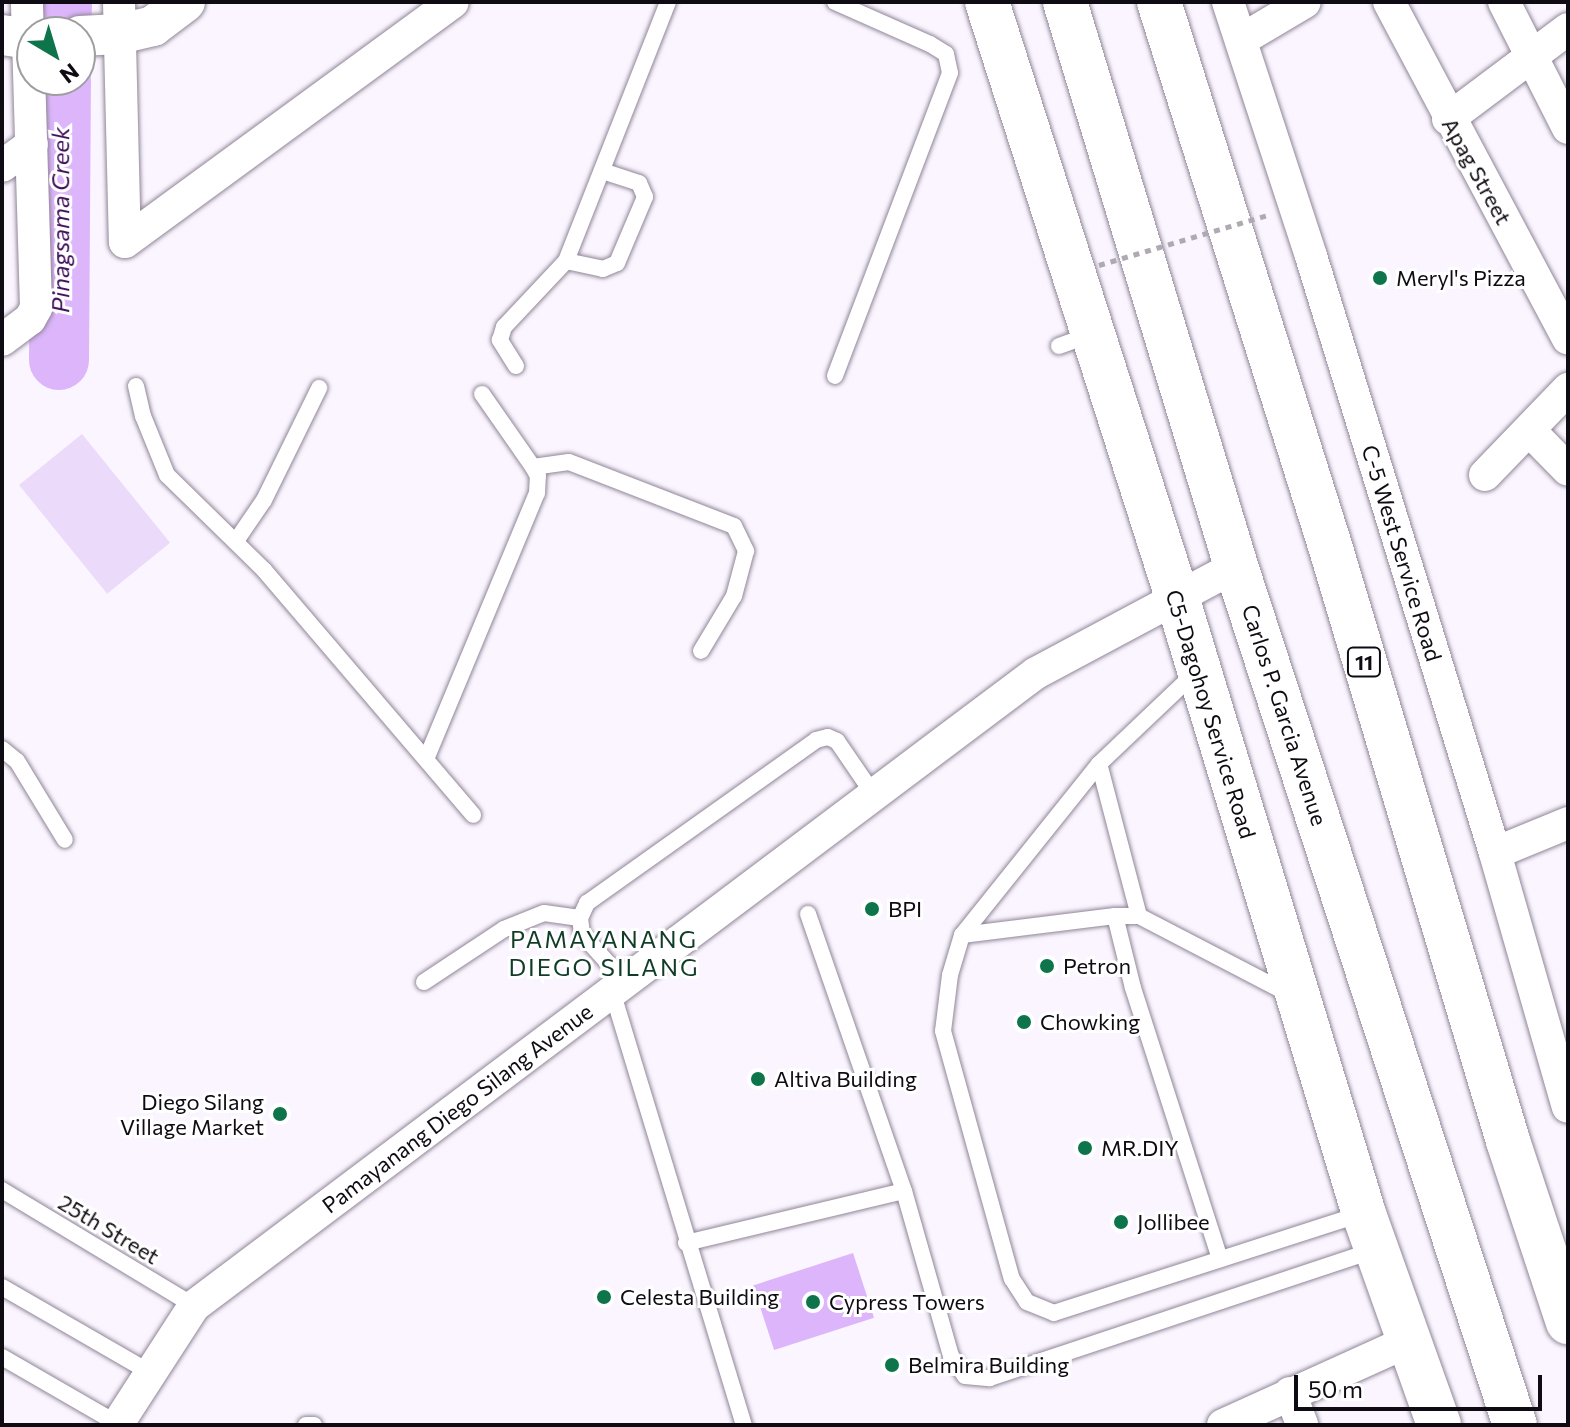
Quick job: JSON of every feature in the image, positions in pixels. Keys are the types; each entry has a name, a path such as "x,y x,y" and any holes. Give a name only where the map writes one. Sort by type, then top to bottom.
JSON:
{"main road":[{"name":"C5-Dagohoy Service Road","path":"987,2 1075,340 1177,597 1295,997 1407,1342 1439,1425"},
{"name":"Carlos P. Garcia Avenue","path":"1065,2 1236,566 1515,1425"},
{"name":"11","path":"1159,2 1331,549 1508,1141 1568,1322"}],"street":[{"path":"185,2 153,26 104,27 125,242 453,2"},
{"name":"C-5 West Service Road","path":"1228,2 1495,853 1568,1107"},
{"path":"1241,40 1305,2"},
{"name":"Apag Street","path":"1389,2 1448,119 1568,338"},
{"path":"1504,2 1568,128"},
{"path":"1448,119 1568,29"},
{"path":"2,340 30,319 36,308 29,96"},
{"path":"2,166 32,144"},
{"path":"1485,475 1568,389"},
{"path":"1530,431 1568,470"},
{"name":"Pamayanang Diego Silang Avenue","path":"117,1424 194,1306 1036,673 1236,566"},
{"path":"1495,853 1568,823"},
{"path":"1223,1425 1407,1342"},
{"path":"1290,1393 1302,1425"}],"lane":[{"path":"516,366 500,340 504,327 566,261 668,2"},
{"path":"835,2 930,44 946,54 950,73 835,376"},
{"path":"566,261 603,269 617,263 645,197 639,183 602,171"},
{"path":"136,386 143,416 167,475 236,541 427,757 473,815"},
{"path":"236,541 264,500 319,388"},
{"path":"427,757 537,493 538,476 482,394"},
{"path":"533,467 569,462 734,526 746,551 734,596 701,651"},
{"path":"1198,670 1099,764 962,935 950,975 943,1031 1012,1279 1027,1302 1054,1313 1220,1259 1370,1232"},
{"path":"744,1425 686,1243 619,986 582,934 580,918 587,903 816,740 828,737 837,741 874,795"},
{"path":"2,749 17,761 65,840"},
{"path":"1099,764 1139,916"},
{"path":"424,982 504,929 544,913 580,918"},
{"path":"808,914 904,1191 951,1356 965,1376 990,1378 1370,1232"},
{"path":"962,935 1115,916 1139,916 1295,997"},
{"path":"1115,916 1133,988 1220,1259"},
{"name":"25th Street","path":"2,1190 194,1306"},
{"path":"686,1243 904,1191"},
{"path":"2,1287 149,1372"},
{"path":"2,1357 117,1424"},
{"path":"306,1425 314,1425"}],"path":[{"path":"1099,265 1271,214"}],"shaded area":[{"path":"82,434 170,543 107,594 19,485"},
{"name":"Cypress Towers","path":"853,1253 874,1318 774,1350 753,1285"}],"waterway":[{"name":"Pinagsama Creek","path":"62,2 62,16"},
{"name":"Pinagsama Creek","path":"59,360 61,96"}],"place":[{"name":"Meryl's Pizza","path":"1380,278"},
{"name":"BPI","path":"872,909"},
{"name":"Petron","path":"1047,966"},
{"name":"Chowking","path":"1024,1022"},
{"name":"Altiva Building","path":"758,1079"},
{"name":"Diego Silang Village Market","path":"280,1114"},
{"name":"MR.DIY","path":"1085,1148"},
{"name":"Jollibee","path":"1121,1222"},
{"name":"Celesta Building","path":"604,1297"},
{"name":"Cypress Towers","path":"813,1302"},
{"name":"Belmira Building","path":"892,1365"}],"district":[{"name":"PAMAYANANG DIEGO SILANG","path":"604,953"}]}
